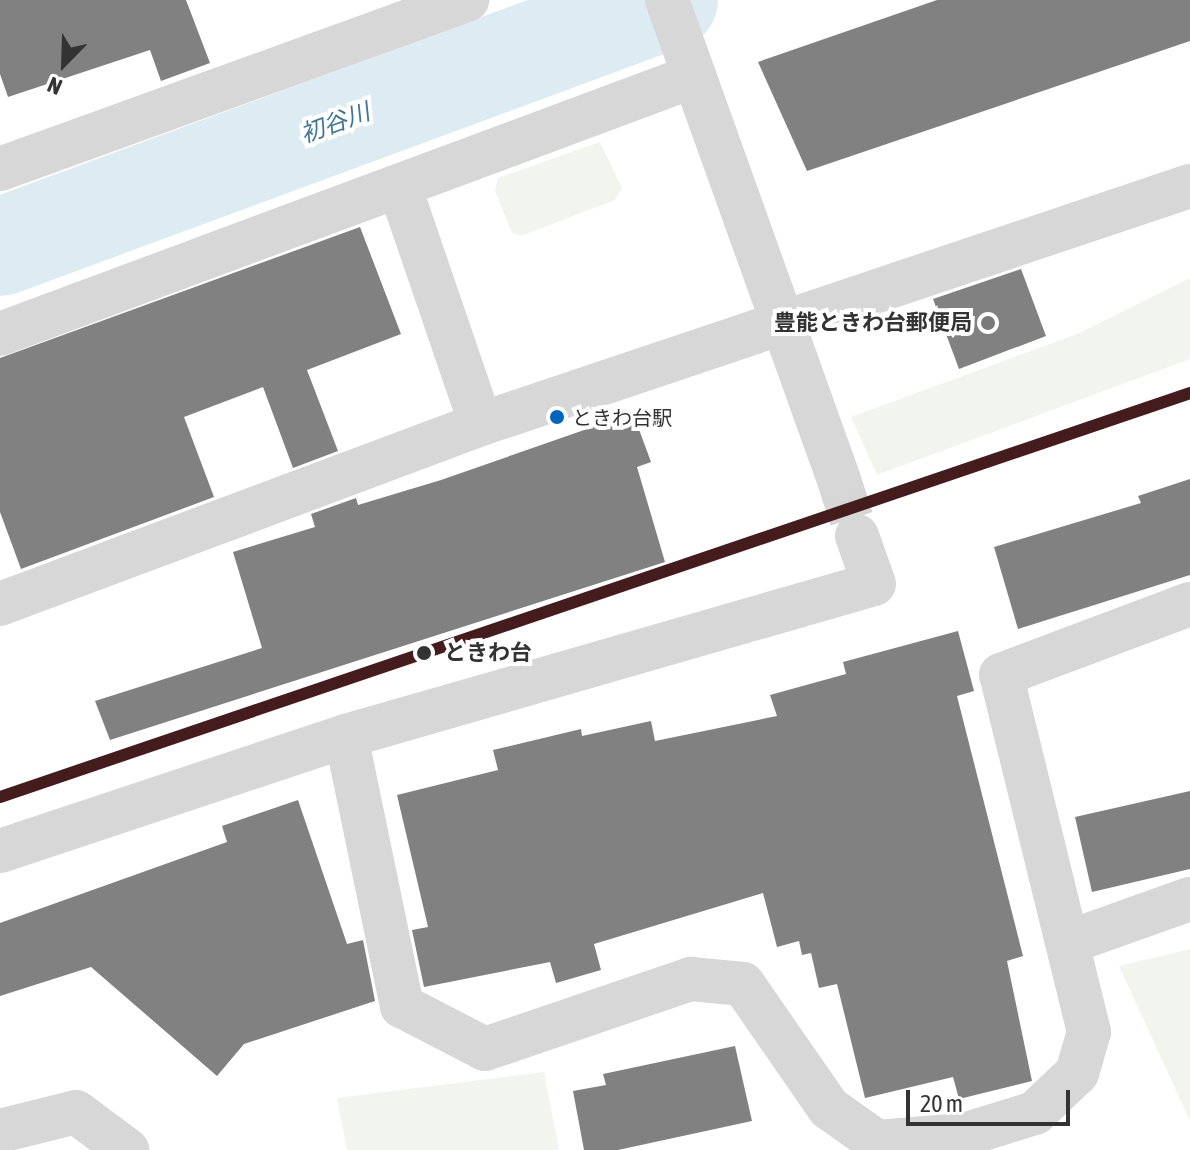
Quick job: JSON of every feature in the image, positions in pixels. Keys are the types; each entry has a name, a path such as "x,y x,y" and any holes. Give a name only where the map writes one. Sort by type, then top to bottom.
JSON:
{"street":[{"path":"0,169 467,0"},
{"path":"667,0 838,477"},
{"path":"0,334 401,191 694,76"},
{"path":"0,604 481,424 781,319 1190,186"},
{"path":"401,191 481,424"},
{"path":"0,851 346,736 874,584 857,536"},
{"path":"346,736 402,1006 485,1049 691,979 743,984 829,1108 877,1142 963,1135 1035,1113 1077,1073 1089,1032 1001,675 1190,604"},
{"path":"1069,942 1190,899"},
{"path":"0,1131 76,1112 127,1150"}],"shaded area":[{"path":"600,142 622,188 615,200 521,236 512,233 495,191 498,178"},
{"path":"1190,278 1190,359 877,475 851,417 1077,334"},
{"path":"1190,949 1190,1121 1119,966"},
{"path":"544,1072 559,1150 347,1150 337,1098"}],"building":[{"path":"0,0 186,0 210,63 161,81 150,50 8,97 0,74"},
{"path":"937,0 1190,0 1190,41 807,171 758,62"},
{"path":"360,227 401,334 307,370 338,451 293,468 263,387 184,417 214,497 21,569 0,512 0,358"},
{"path":"1021,269 1046,336 959,369 933,299"},
{"path":"633,413 651,462 637,467 665,562 110,740 95,701 262,648 233,552 315,527 311,514 356,498 358,505 441,480"},
{"path":"1190,479 1190,575 1018,629 994,547 1141,503 1138,496"},
{"path":"958,631 974,691 957,696 1023,956 1007,961 1032,1081 959,1099 953,1077 865,1098 837,984 819,988 811,953 802,955 799,941 777,947 763,893 594,944 601,970 556,983 550,962 424,987 412,930 428,927 397,795 498,770 493,750 581,729 582,736 651,721 655,741 777,716 770,695 846,674 843,662"},
{"path":"1190,791 1190,869 1092,892 1075,817"},
{"path":"298,800 347,944 363,940 375,1001 244,1044 217,1076 91,967 0,996 0,923 227,842 222,826"},
{"path":"735,1046 752,1121 618,1150 584,1150 573,1091 606,1085 603,1074"}],"waterway":[{"name":"初谷川","path":"0,247 669,0"}],"tunnel":[{"path":"838,477 857,536"}],"transit line":[{"path":"0,797 1190,393"}],"place":[{"name":"豊能ときわ台郵便局","path":"988,323"},
{"name":"ときわ台駅","path":"557,417"},
{"name":"ときわ台","path":"424,653"}]}
